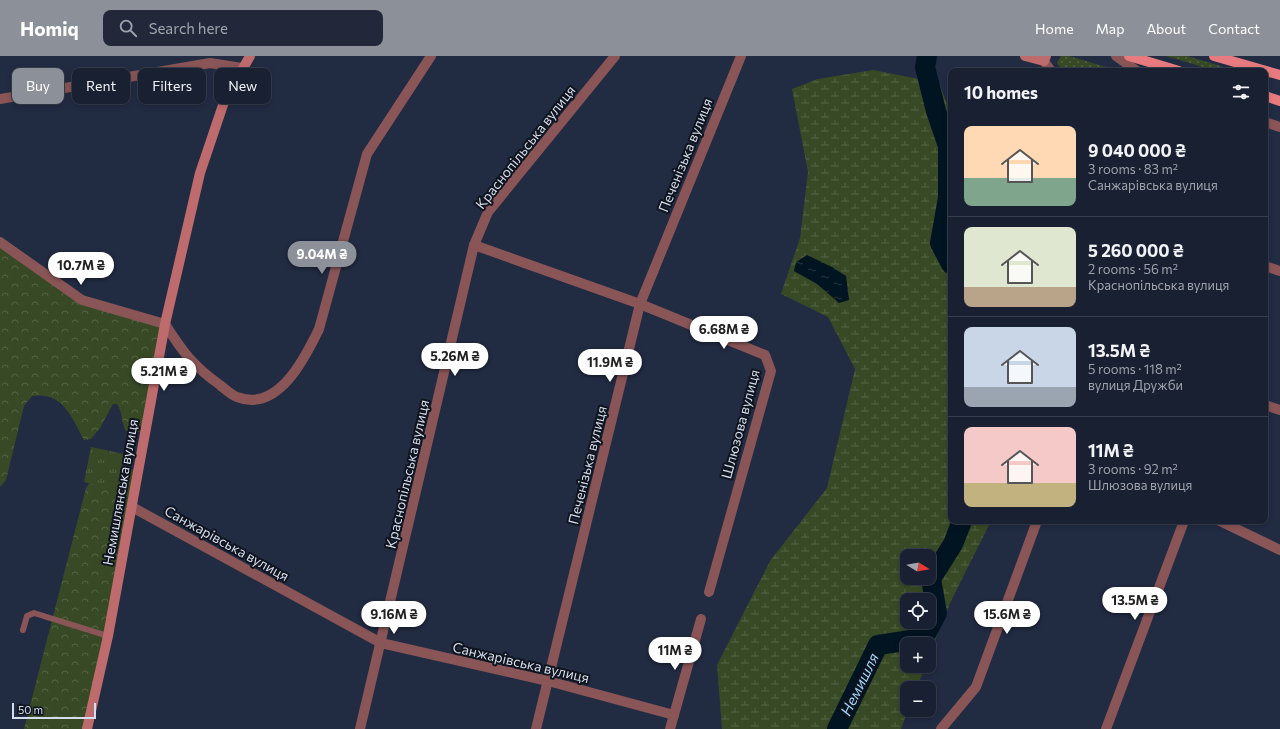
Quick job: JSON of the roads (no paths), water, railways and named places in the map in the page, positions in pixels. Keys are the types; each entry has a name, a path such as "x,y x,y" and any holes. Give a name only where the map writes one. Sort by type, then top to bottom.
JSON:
{"main road":[{"path":"1214,56 1256,68"},
{"path":"1128,63 1160,68"},
{"path":"1268,72 1280,75"},
{"path":"1268,97 1280,101"}],"street":[{"name":"Немишлянська вулиця","path":"242,68 250,56"},
{"path":"0,242 82,300 165,324 185,356 207,376 237,397 251,400 263,398 277,391 294,373 308,351 318,329 367,154 431,56"},
{"name":"Краснопільська вулиця","path":"360,729 474,245 488,212 615,56"},
{"name":"Печенізька вулиця","path":"536,729 640,304 741,56"},
{"path":"1025,56 1045,58 1050,68"},
{"path":"1116,56 1128,63"},
{"path":"0,99 210,63 242,68"},
{"name":"Немишлянська вулиця","path":"87,729 108,636 165,324 200,173 223,104"},
{"path":"1268,123 1280,127"},
{"name":"Шлюзова вулиця","path":"474,245 640,304 765,355 771,371 708,592"},
{"path":"1268,267 1280,271"},
{"path":"1268,406 1280,410"},
{"name":"Санжарівська вулиця","path":"132,507 381,644 548,681 674,715"},
{"path":"941,729 976,687 1036,524"},
{"path":"1106,729 1183,524"},
{"path":"1226,524 1280,550"},
{"path":"670,729 701,619"}],"lane":[{"path":"23,630 27,616 34,613 108,636"}],"water":[{"path":"807,255 832,267 846,276 849,300 839,303 817,284 794,271 796,262"}],"waterway":[{"name":"Немишля","path":"927,56 925,67 936,111 948,146"},
{"name":"Немишля","path":"948,146 948,198"},
{"name":"Немишля","path":"948,198 940,243 948,258"},
{"name":"Немишля","path":"837,729 878,645 924,638 937,613 931,579 953,544 961,524"}]}
